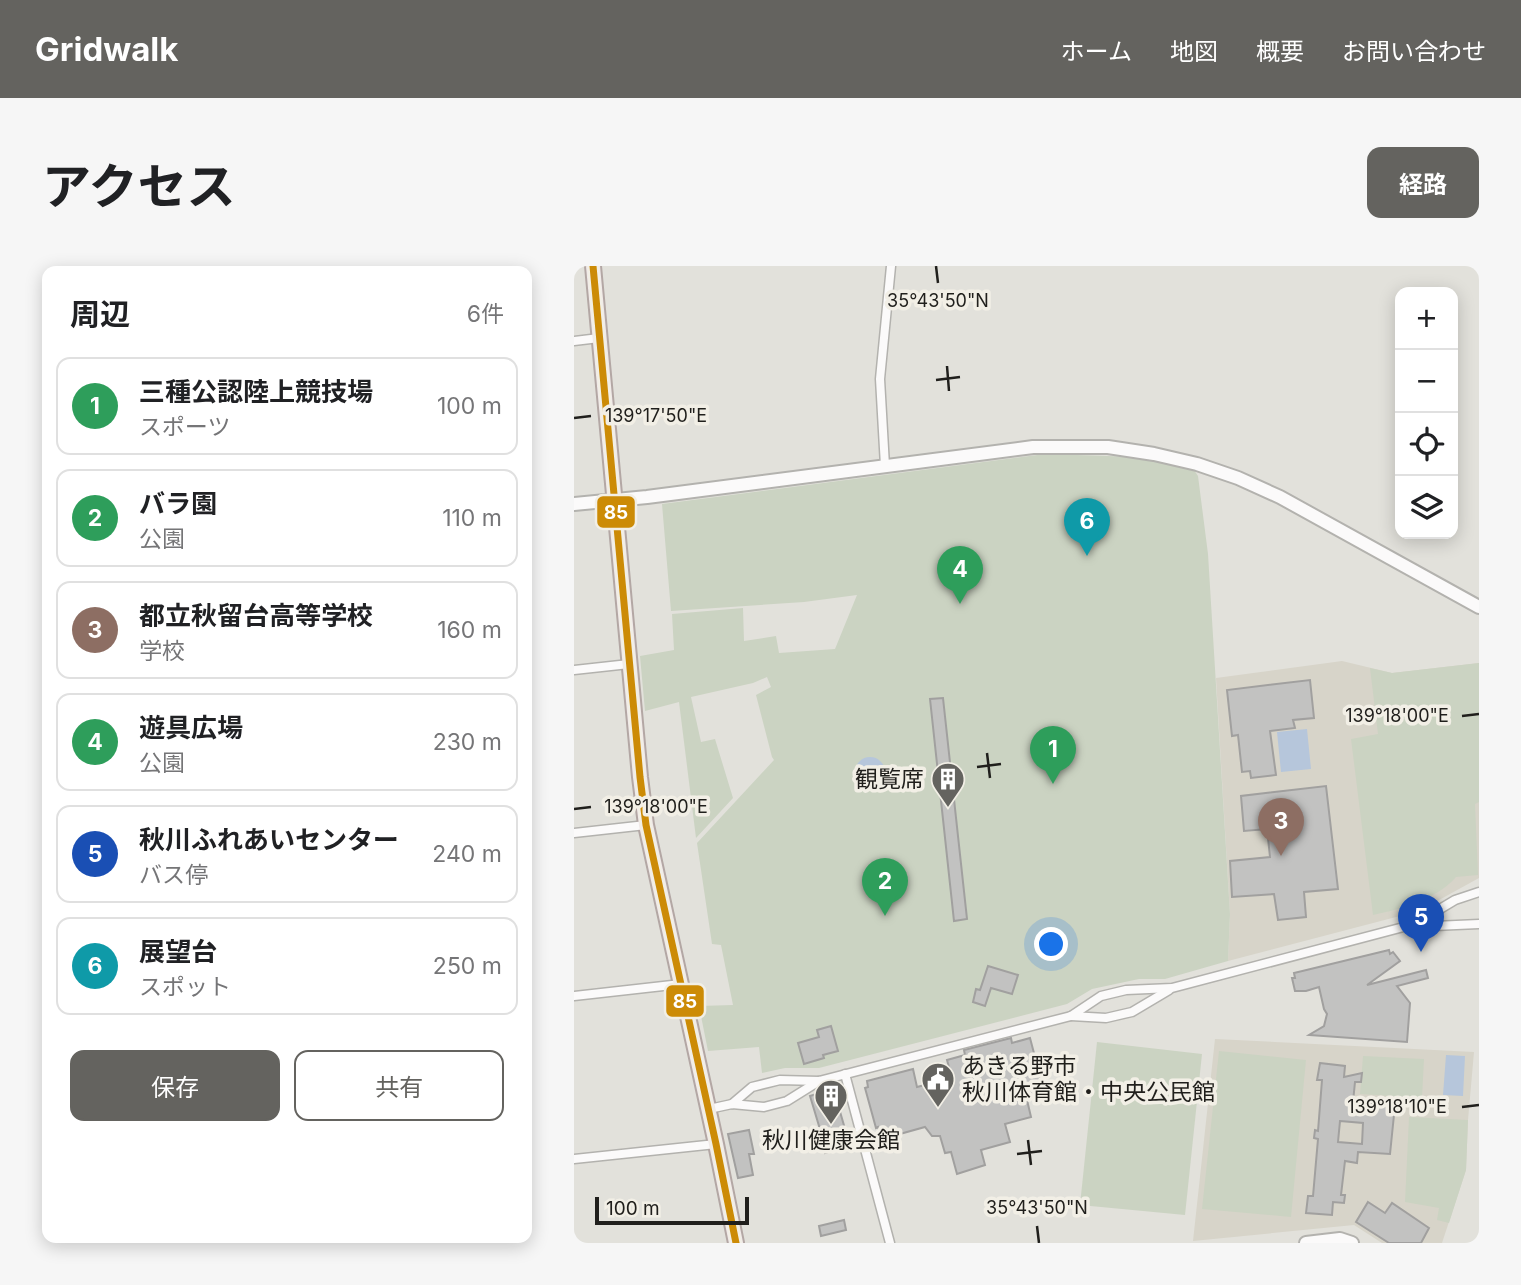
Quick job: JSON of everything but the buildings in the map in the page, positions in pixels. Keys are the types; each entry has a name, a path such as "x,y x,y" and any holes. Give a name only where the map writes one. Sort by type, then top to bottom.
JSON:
{"main road":[{"path":"593,266 646,825 736,1243"}],"street":[{"path":"886,466 880,379 891,266"},
{"path":"574,341 600,338"},
{"path":"574,505 1045,447 1108,447 1175,459 1238,478 1280,497 1479,607"},
{"path":"574,670 629,664"},
{"path":"574,833 646,825"},
{"path":"1071,1016 1101,996 1132,989 1172,988 1415,924 1455,900 1479,892"},
{"path":"1415,924 1479,924"},
{"path":"574,996 681,984"},
{"path":"732,1104 752,1087 780,1080 819,1081 1071,1016 1107,1018 1139,1009 1172,988"},
{"path":"1132,989 1138,994 1139,1009"},
{"path":"1096,999 1094,1004 1100,1018"},
{"path":"845,1074 890,1243"},
{"path":"780,1080 790,1083 792,1091 787,1101"},
{"path":"709,1109 732,1104 764,1107 787,1101 819,1081"},
{"path":"752,1087 750,1102 756,1106"},
{"path":"574,1159 716,1144"},
{"path":"1306,1243 1340,1239 1352,1243"}],"shaded area":[{"path":"1342,661 1392,673 1479,663 1479,878 1419,911 1228,961 1230,914 1216,678"},
{"path":"1215,1039 1474,1052 1466,1170 1442,1243 1382,1243 1354,1225 1193,1241"}],"green space":[{"path":"1045,454 1139,457 1194,470 1198,476 1208,554 1230,914 1228,961 1165,979 1139,979 1092,989 1067,1004 819,1068 785,1068 762,1073 759,1047 708,1051 699,1006 733,1005 721,945 712,944 697,843 774,760 756,695 771,687 767,677 753,683 691,697 701,742 715,739 733,798 696,838 679,702 645,711 640,656 674,650 672,614 743,608 744,641 776,636 779,653 835,649 857,595 804,602 671,611 662,504"},
{"path":"1479,663 1479,802 1475,804 1478,875 1456,877 1429,897 1373,915 1351,739 1378,734 1370,668 1392,673"},
{"path":"1097,1042 1202,1054 1185,1215 1080,1205"},
{"path":"1219,1051 1306,1060 1291,1217 1202,1209"},
{"path":"1363,1056 1424,1059 1422,1098 1360,1094"},
{"path":"1409,1117 1468,1120 1466,1170 1449,1223 1437,1220 1439,1208 1405,1202"}],"water":[{"path":"1307,729 1311,769 1281,772 1277,732"},
{"path":"870,757 881,761 885,772 881,783 870,787 859,783 855,772 859,761"},
{"path":"1446,1055 1465,1056 1463,1096 1443,1095"}],"transit line":[{"name":"85","path":"593,266 646,825 736,1243"}],"place":[{"name":"展望台","path":"1087,556"},
{"name":"遊具広場","path":"960,604"},
{"name":"三種公認陸上競技場","path":"1053,784"},
{"name":"観覧席","path":"948,809"},
{"name":"都立秋留台高等学校","path":"1281,856"},
{"name":"バラ園","path":"885,916"},
{"name":"秋川ふれあいセンター","path":"1421,952"},
{"name":"あきる野市 秋川体育館・中央公民館","path":"938,1109"},
{"name":"秋川健康会館","path":"831,1126"}]}
